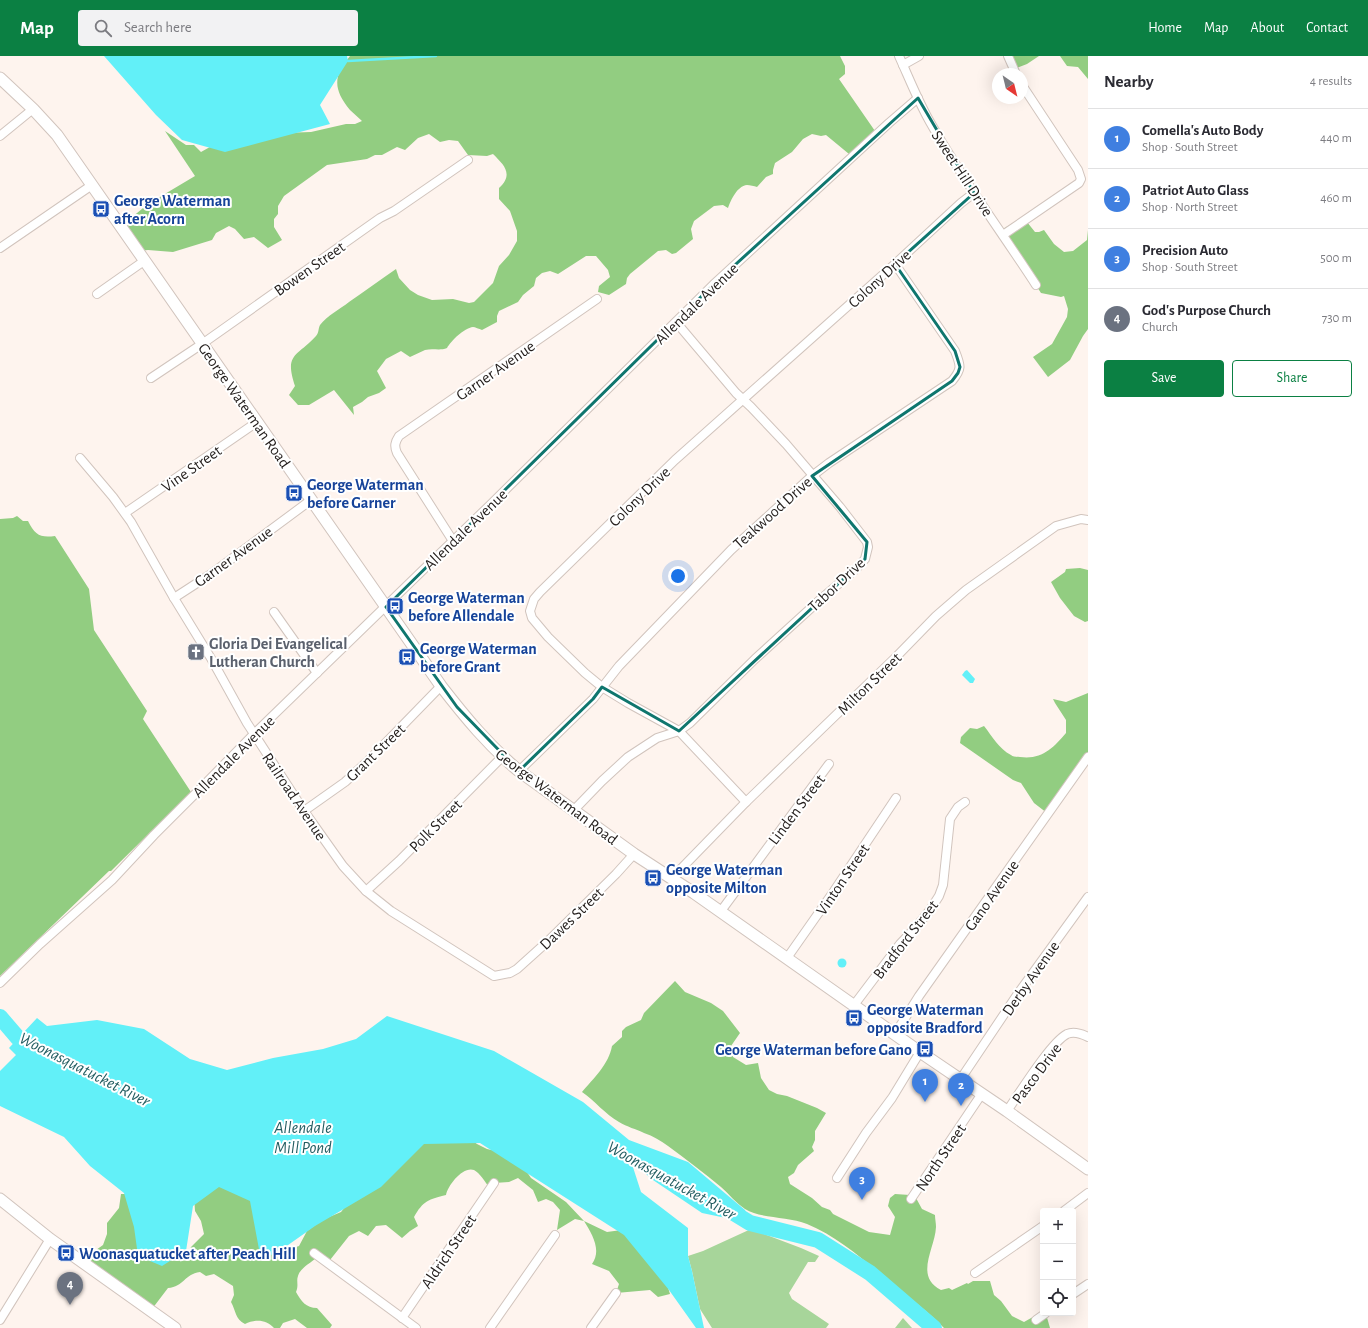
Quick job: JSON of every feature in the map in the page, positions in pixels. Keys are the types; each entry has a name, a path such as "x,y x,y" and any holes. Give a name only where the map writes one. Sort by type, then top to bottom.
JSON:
{"main road":[{"name":"George Waterman Road","path":"0,78 33,109 57,135 441,686 471,724 502,757 519,771 634,854 672,878 981,1095 1007,1111 1088,1168"},
{"path":"0,1199 50,1239 176,1328"}],"street":[{"name":"Sweet Hill Drive","path":"899,56 930,122 974,193 1036,285"},
{"path":"903,65 919,56"},
{"path":"1008,56 1013,68"},
{"path":"1003,235 1079,184 1081,180 1078,170 1028,94"},
{"name":"Allendale Avenue","path":"0,983 46,939 112,880 154,835 254,734 386,607 713,285 918,98"},
{"path":"0,136 33,109"},
{"name":"Bowen Street","path":"151,378 202,344 380,218 394,211 468,160"},
{"path":"0,248 92,185"},
{"name":"Colony Drive","path":"746,802 679,731 628,703 585,673 539,627 532,618 530,611 534,599 675,460 974,193"},
{"path":"97,294 144,261"},
{"name":"Teakwood Drive","path":"519,771 593,700 602,686 619,666 732,550 812,476 829,463 952,381 958,373 960,367 955,351 895,264"},
{"name":"Garner Avenue","path":"453,541 397,453 395,448 396,441 399,436 597,299"},
{"name":"Tabor Drive","path":"574,810 628,757 657,738 679,731 690,723 755,659 856,569 868,553 867,542 840,507 786,444 743,400 676,322"},
{"name":"Vine Street","path":"125,513 257,422"},
{"name":"Railroad Avenue","path":"80,458 125,513 254,734 304,811 343,866 366,891 391,911 487,972 494,976 502,975"},
{"name":"Garner Avenue","path":"174,598 211,574 311,500"},
{"name":"Milton Street","path":"672,878 746,802 897,656 936,616 966,590 1056,526 1081,519 1088,520"},
{"path":"274,612 317,673"},
{"name":"Grant Street","path":"304,811 345,782 368,761 441,686"},
{"name":"Polk Street","path":"366,891 399,861 502,757"},
{"name":"Gano Avenue","path":"895,1034 919,996 1088,757"},
{"name":"Linden Street","path":"721,912 829,764"},
{"name":"Vinton Street","path":"787,958 896,798"},
{"name":"Bradford Street","path":"854,1006 900,944 918,926 939,896 943,885 950,819 958,807 965,802"},
{"name":"Dawes Street","path":"502,975 517,969 547,942 616,874 634,854"},
{"name":"Derby Avenue","path":"960,1080 1017,995 1085,907 1088,897"},
{"name":"Pasco Drive","path":"1007,1111 1058,1040 1069,1034 1082,1034 1088,1037"},
{"path":"838,1178 866,1133 892,1098 920,1052"},
{"name":"North Street","path":"911,1199 981,1095"},
{"name":"Aldrich Street","path":"402,1318 494,1183"},
{"path":"1068,1208 1088,1193"},
{"path":"975,1272 1040,1228"},
{"path":"490,1328 555,1236"},
{"path":"0,1320 50,1239"},
{"path":"314,1253 416,1328"},
{"path":"1076,1292 1088,1284"},
{"path":"591,1328 616,1293"},
{"path":"1036,1320 1042,1316"}],"highlighted area":[{"path":"918,98 974,193 895,264 955,351 960,367 958,373 952,381 812,476 867,542 865,559 679,731 602,687 593,699 519,771 457,707 386,607 713,285"}],"green space":[{"path":"350,56 840,56 845,66 845,74 839,79 875,131 849,154 826,135 821,136 812,134 803,139 792,152 775,163 773,174 766,177 757,187 748,185 743,186 737,191 728,208 723,205 714,206 694,221 691,229 693,239 676,253 672,254 666,250 658,251 630,274 627,278 626,284 609,295 598,292 599,286 610,277 608,270 596,256 586,256 558,274 550,271 542,273 536,278 534,286 523,295 518,302 499,311 497,322 482,330 473,327 469,328 451,342 447,348 425,350 410,357 401,351 386,359 377,371 386,388 353,407 354,415 334,390 309,405 298,405 289,395 295,386 291,367 294,356 318,334 320,325 326,319 396,269 399,278 410,290 418,295 432,300 453,299 469,303 474,302 493,283 499,266 509,255 517,241 517,231 510,211 499,199 499,188 504,183 507,174 504,166 493,154 487,156 468,155 458,141 449,140 440,142 429,134 418,138 405,150 397,147 382,155 375,155 367,159 327,165 284,196 278,206 278,214 274,219 274,227 282,240 268,248 254,237 244,239 235,229 229,226 216,233 212,240 173,252 148,250 138,251 120,227 148,204 195,176 165,131 186,145 194,145 201,152 217,143 282,133 311,132 346,124 355,124 362,121 344,102 338,89 337,83 340,70"},
{"path":"1007,56 1039,56 1027,64 1013,68"},
{"path":"1060,56 1088,56 1088,79 1078,67 1067,66"},
{"path":"1023,217 1035,232 1044,230 1054,244 1064,252 1073,251 1087,240 1088,230 1088,329 1070,360 1048,377 1033,357 1052,344 1067,317 1068,309 1064,296 1061,297 1041,293 1001,232 1003,229"},
{"path":"17,516 23,521 28,521 33,530 38,534 42,536 55,536 89,589 94,630 147,711 143,719 191,792 111,871 109,871 0,976 0,519 13,518"},
{"path":"1080,568 1088,570 1088,621 1085,622 1074,616 1060,598 1051,582 1065,572 1066,569"},
{"path":"1088,693 1088,755 1047,813 1034,803 1021,783 1013,780 960,743 961,737 970,728 977,729 984,726 999,746 1012,756 1035,757 1041,755 1052,748 1066,733 1066,720 1053,699 1066,702"},
{"path":"675,981 685,992 711,1003 723,1011 740,1033 731,1046 733,1057 746,1065 758,1063 761,1078 769,1090 817,1108 826,1113 815,1131 815,1140 812,1147 814,1151 798,1165 794,1173 788,1177 790,1184 812,1198 822,1207 830,1210 833,1214 869,1232 890,1235 895,1217 888,1206 890,1198 895,1194 910,1195 916,1198 922,1209 935,1215 935,1235 927,1270 933,1284 941,1290 949,1288 952,1290 973,1281 990,1281 994,1295 1001,1301 1012,1316 1024,1322 1040,1313 1040,1316 1047,1316 1050,1328 944,1328 926,1311 843,1244 800,1221 767,1216 745,1209 721,1187 660,1140 625,1125 609,1115 582,1092 608,1059 612,1046 622,1037 622,1031 626,1027 641,1020 644,1013"},
{"path":"469,1138 487,1149 504,1153 520,1162 531,1178 566,1202 584,1221 575,1219 557,1230 560,1210 553,1202 546,1199 538,1202 533,1190 518,1178 509,1182 494,1183 489,1187 476,1171 465,1171 453,1182 446,1195 435,1198 420,1207 414,1217 418,1226 402,1238 386,1225 376,1226 368,1236 359,1231 349,1236 330,1260 316,1258 299,1273 296,1292 304,1303 310,1307 317,1308 332,1325 330,1328 307,1328 295,1319 283,1323 280,1328 274,1328 264,1321 253,1321 245,1324 237,1317 231,1302 234,1295 233,1286 214,1274 206,1276 200,1272 190,1275 178,1285 168,1288 152,1309 88,1262 96,1250 103,1245 107,1234 107,1223 119,1208 121,1194 125,1194 176,1253 184,1256 188,1255 191,1247 204,1234 201,1221 195,1211 194,1196 206,1182 253,1192 277,1248 290,1249 299,1246 307,1231 322,1220 341,1212 397,1143"},
{"path":"584,1221 607,1232 629,1229 666,1281 670,1294 658,1297 650,1290 616,1293 619,1284 609,1271 592,1264 596,1253 595,1242"},
{"path":"751,1229 819,1256 815,1262 808,1262 789,1293 792,1299 829,1324 826,1328 712,1328 700,1309 688,1256 703,1251"},
{"path":"903,1318 912,1328 895,1328"}],"water":[{"path":"104,56 347,56 348,61 320,105 330,124 225,152 182,140 156,115"},
{"path":"967,670 975,679 973,683 970,683 962,675"},
{"path":"842,958 847,963 842,968 837,963"},
{"name":"Allendale Mill Pond","path":"387,1016 494,1051 583,1102 629,1140 688,1162 745,1210 750,1223 702,1213 653,1180 631,1161 641,1192 688,1228 688,1256 704,1328 696,1328 669,1290 624,1235 480,1143 424,1144 381,1187 315,1226 281,1250 261,1260 250,1201 219,1187 193,1206 186,1251 162,1266 138,1256 134,1227 124,1193 90,1166 64,1137 0,1106 0,1071 16,1055 9,1048 37,1018 47,1026 97,1020 144,1029 190,1059 227,1070 273,1058 323,1049 356,1039"}],"waterway":[{"path":"348,61 436,56"},
{"name":"Woonasquatucket River","path":"0,1017 18,1038 38,1046"},
{"name":"Woonasquatucket River","path":"732,1212 750,1223 818,1240 870,1273 934,1328"}],"place":[{"name":"George Waterman after Acorn","path":"101,209"},
{"name":"George Waterman before Garner","path":"294,493"},
{"name":"George Waterman before Allendale","path":"395,606"},
{"name":"Gloria Dei Evangelical Lutheran Church","path":"196,652"},
{"name":"George Waterman before Grant","path":"407,657"},
{"name":"George Waterman opposite Milton","path":"653,878"},
{"name":"George Waterman opposite Bradford","path":"854,1018"},
{"name":"George Waterman before Gano","path":"925,1049"},
{"name":"Comella's Auto Body","path":"925,1102"},
{"name":"Patriot Auto Glass","path":"961,1106"},
{"name":"Precision Auto","path":"862,1200"},
{"name":"Woonasquatucket after Peach Hill","path":"66,1253"},
{"name":"God's Purpose Church","path":"70,1305"}]}
